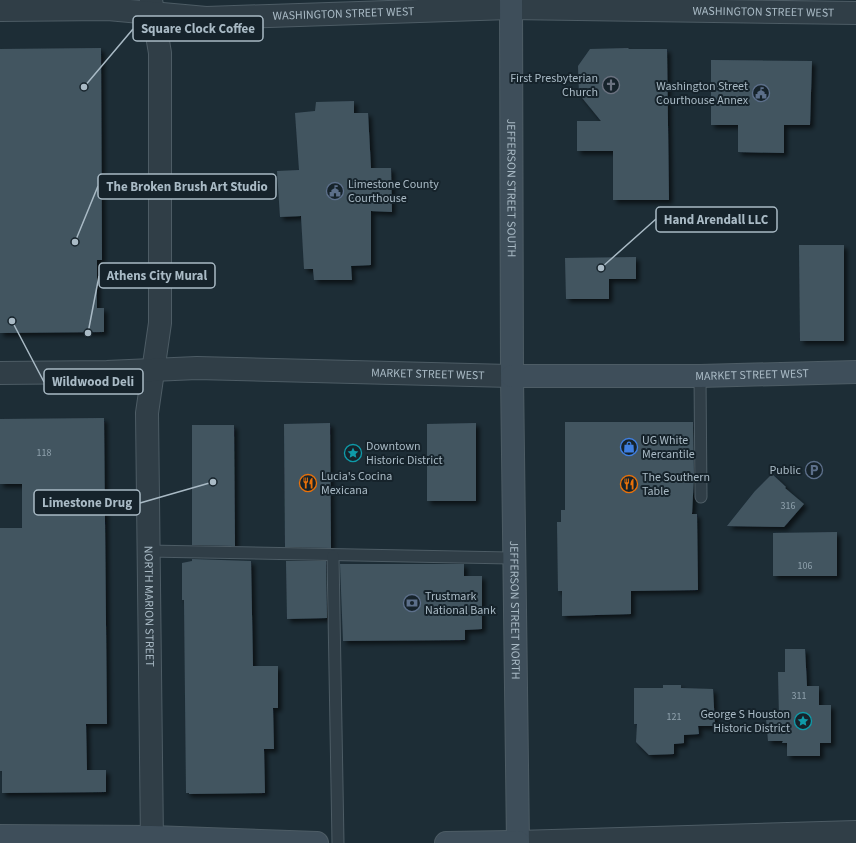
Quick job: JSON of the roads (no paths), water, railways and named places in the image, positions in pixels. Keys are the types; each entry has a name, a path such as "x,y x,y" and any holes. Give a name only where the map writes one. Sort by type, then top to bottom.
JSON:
{"main road":[{"name":"JEFFERSON STREET SOUTH","path":"510,4 512,376"},
{"name":"MARKET STREET WEST","path":"512,376 700,376 856,372"},
{"name":"JEFFERSON STREET NORTH","path":"512,376 518,843"},
{"path":"7,838 317,843"},
{"path":"446,843 518,843"}],"street":[{"name":"WASHINGTON STREET WEST","path":"0,10 108,9 152,6 206,18 510,4 856,13"},
{"name":"NORTH MARION STREET","path":"152,6 160,53 160,323 147,413 152,840"},
{"name":"MARKET STREET WEST","path":"0,373 107,372 197,368 512,376"},
{"path":"518,843 856,832"}],"lane":[{"path":"700,376 701,497"},
{"path":"148,551 333,556 514,558"},
{"path":"333,556 338,843"}],"place":[{"name":"First Presbyterian Church","path":"611,85"},
{"name":"Square Clock Coffee","path":"84,87"},
{"name":"Washington Street Courthouse Annex","path":"761,93"},
{"name":"Limestone County Courthouse","path":"335,191"},
{"name":"The Broken Brush Art Studio","path":"75,242"},
{"name":"Hand Arendall LLC","path":"601,268"},
{"name":"Wildwood Deli","path":"12,321"},
{"name":"Athens City Mural","path":"88,333"},
{"name":"UG White Mercantile","path":"629,447"},
{"name":"Downtown Historic District","path":"353,453"},
{"name":"Public","path":"814,470"},
{"name":"Limestone Drug","path":"213,482"},
{"name":"Lucia's Cocina Mexicana","path":"308,483"},
{"name":"The Southern Table","path":"629,484"},
{"name":"Trustmark National Bank","path":"412,603"},
{"name":"George S Houston Historic District","path":"803,721"}]}
